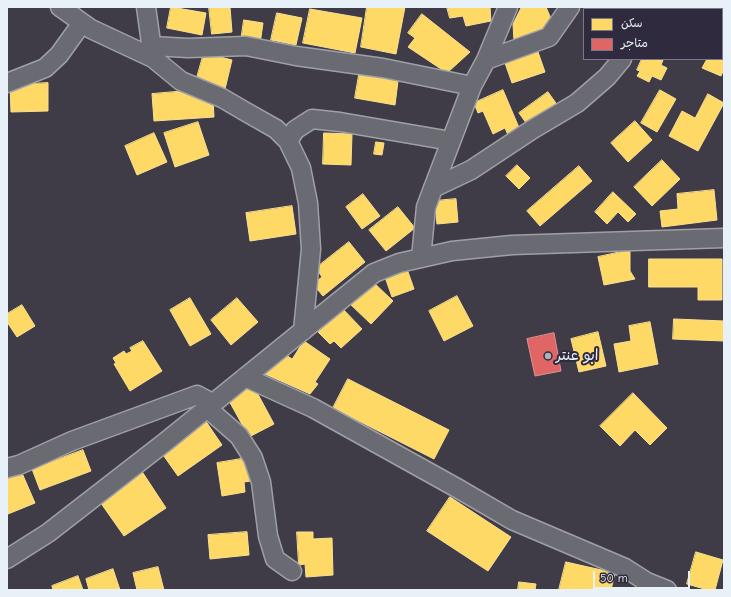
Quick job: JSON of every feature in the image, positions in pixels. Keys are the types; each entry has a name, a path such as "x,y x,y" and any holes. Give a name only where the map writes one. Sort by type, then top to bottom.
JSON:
{"street":[{"path":"60,7 91,29 153,52 181,82 222,98 276,130 288,141 301,168 308,203 311,249 303,331"},
{"path":"146,7 153,52"},
{"path":"421,258 426,207 472,86 486,60 508,7"},
{"path":"486,60 550,37 570,7"},
{"path":"7,83 46,68 59,55 82,23"},
{"path":"153,52 188,48 246,46 296,56 375,67 472,86"},
{"path":"433,188 471,170 533,129 577,103 607,77 621,60"},
{"path":"288,141 295,130 312,119 340,122 450,141"},
{"path":"7,559 48,533 245,378 374,273 421,258 452,251 512,245 724,238"},
{"path":"245,378 313,408 512,520 625,568 646,586 667,590"},
{"path":"7,468 19,465 72,441 197,396 239,436 253,458 261,482 268,536 275,559 292,571"}],"building: سكن":[{"path":"171,7 206,13 202,35 167,28"},
{"path":"209,7 230,7 232,32 212,34"},
{"path":"367,7 405,7 396,54 361,47"},
{"path":"447,7 490,7 491,21 466,26 463,16 450,18"},
{"path":"546,7 554,26 514,41 513,24 521,8"},
{"path":"310,9 362,18 355,53 303,43"},
{"path":"277,13 302,18 296,45 271,40"},
{"path":"422,14 470,52 447,73 408,47 415,38 408,33"},
{"path":"244,20 263,23 260,44 241,41"},
{"path":"724,48 724,69 721,76 702,68 706,60 723,60"},
{"path":"538,52 545,72 512,83 505,63"},
{"path":"204,53 232,60 225,89 196,81"},
{"path":"642,60 663,60 661,65 667,68 661,80 652,76 649,82 637,76 640,71 637,70"},
{"path":"359,75 398,81 395,105 355,98"},
{"path":"48,83 48,111 11,112 10,85"},
{"path":"198,90 199,100 213,99 214,117 154,121 152,94"},
{"path":"503,90 520,130 508,135 505,128 493,134 483,111 478,113 474,103"},
{"path":"660,90 676,99 657,132 641,123"},
{"path":"548,92 558,106 529,127 519,113"},
{"path":"708,94 724,103 698,151 669,136 682,111 695,118"},
{"path":"635,121 652,140 628,162 611,143"},
{"path":"198,122 209,155 175,167 164,133"},
{"path":"154,133 167,162 137,175 125,146"},
{"path":"324,133 352,134 351,165 323,164"},
{"path":"376,142 384,143 382,155 374,154"},
{"path":"662,160 680,179 652,206 634,187"},
{"path":"517,165 530,178 519,189 506,176"},
{"path":"579,166 592,181 540,226 527,211"},
{"path":"714,190 717,220 662,227 660,211 678,209 677,194"},
{"path":"613,192 636,214 628,222 618,212 607,224 595,212"},
{"path":"363,194 380,216 362,229 346,207"},
{"path":"456,199 458,222 437,224 435,201"},
{"path":"292,206 296,234 250,241 246,213"},
{"path":"398,207 415,228 386,251 369,230"},
{"path":"349,242 365,262 323,296 313,284 322,277 316,268"},
{"path":"630,250 630,271 635,279 604,285 598,257"},
{"path":"649,259 722,259 722,300 698,300 698,287 649,287"},
{"path":"407,269 414,289 392,297 385,277"},
{"path":"371,280 393,301 371,324 349,303"},
{"path":"457,296 473,326 444,341 429,311"},
{"path":"190,298 211,334 190,346 170,310"},
{"path":"237,298 258,322 231,345 211,320"},
{"path":"22,305 35,326 17,337 7,322 7,314"},
{"path":"341,307 362,329 341,348 334,341 330,344 317,331"},
{"path":"674,319 724,321 724,341 673,339"},
{"path":"650,322 658,364 619,372 614,344 631,341 629,326"},
{"path":"598,332 606,366 579,372 571,339"},
{"path":"143,341 162,371 130,391 114,364 116,363 113,358 124,351 126,354 132,351 130,348"},
{"path":"304,341 330,359 315,382 318,384 310,394 265,374 280,351 292,359"},
{"path":"348,379 449,430 434,459 333,408"},
{"path":"253,385 274,424 249,437 228,399"},
{"path":"633,393 667,428 650,445 635,430 620,446 600,426"},
{"path":"205,420 222,445 178,476 161,452"},
{"path":"83,450 91,471 40,490 32,469"},
{"path":"247,458 251,481 244,482 245,492 222,496 217,463"},
{"path":"141,470 166,508 124,536 98,499"},
{"path":"22,473 35,503 8,514 7,479"},
{"path":"450,497 511,537 488,571 427,531"},
{"path":"247,532 249,555 210,559 208,535"},
{"path":"297,532 313,532 313,539 332,538 333,575 306,577 305,564 299,565"},
{"path":"696,552 723,560 715,590 708,590 687,584"},
{"path":"566,562 615,573 611,590 559,590"},
{"path":"158,567 164,590 137,590 133,573"},
{"path":"113,569 120,590 89,590 86,579"},
{"path":"78,576 83,590 53,590 52,586"},
{"path":"519,582 536,584 535,590 518,590"}],"building: متاجر":[{"path":"554,333 561,371 535,376 527,339"}],"place":[{"name":"ابو عنتر","path":"548,356"}]}
